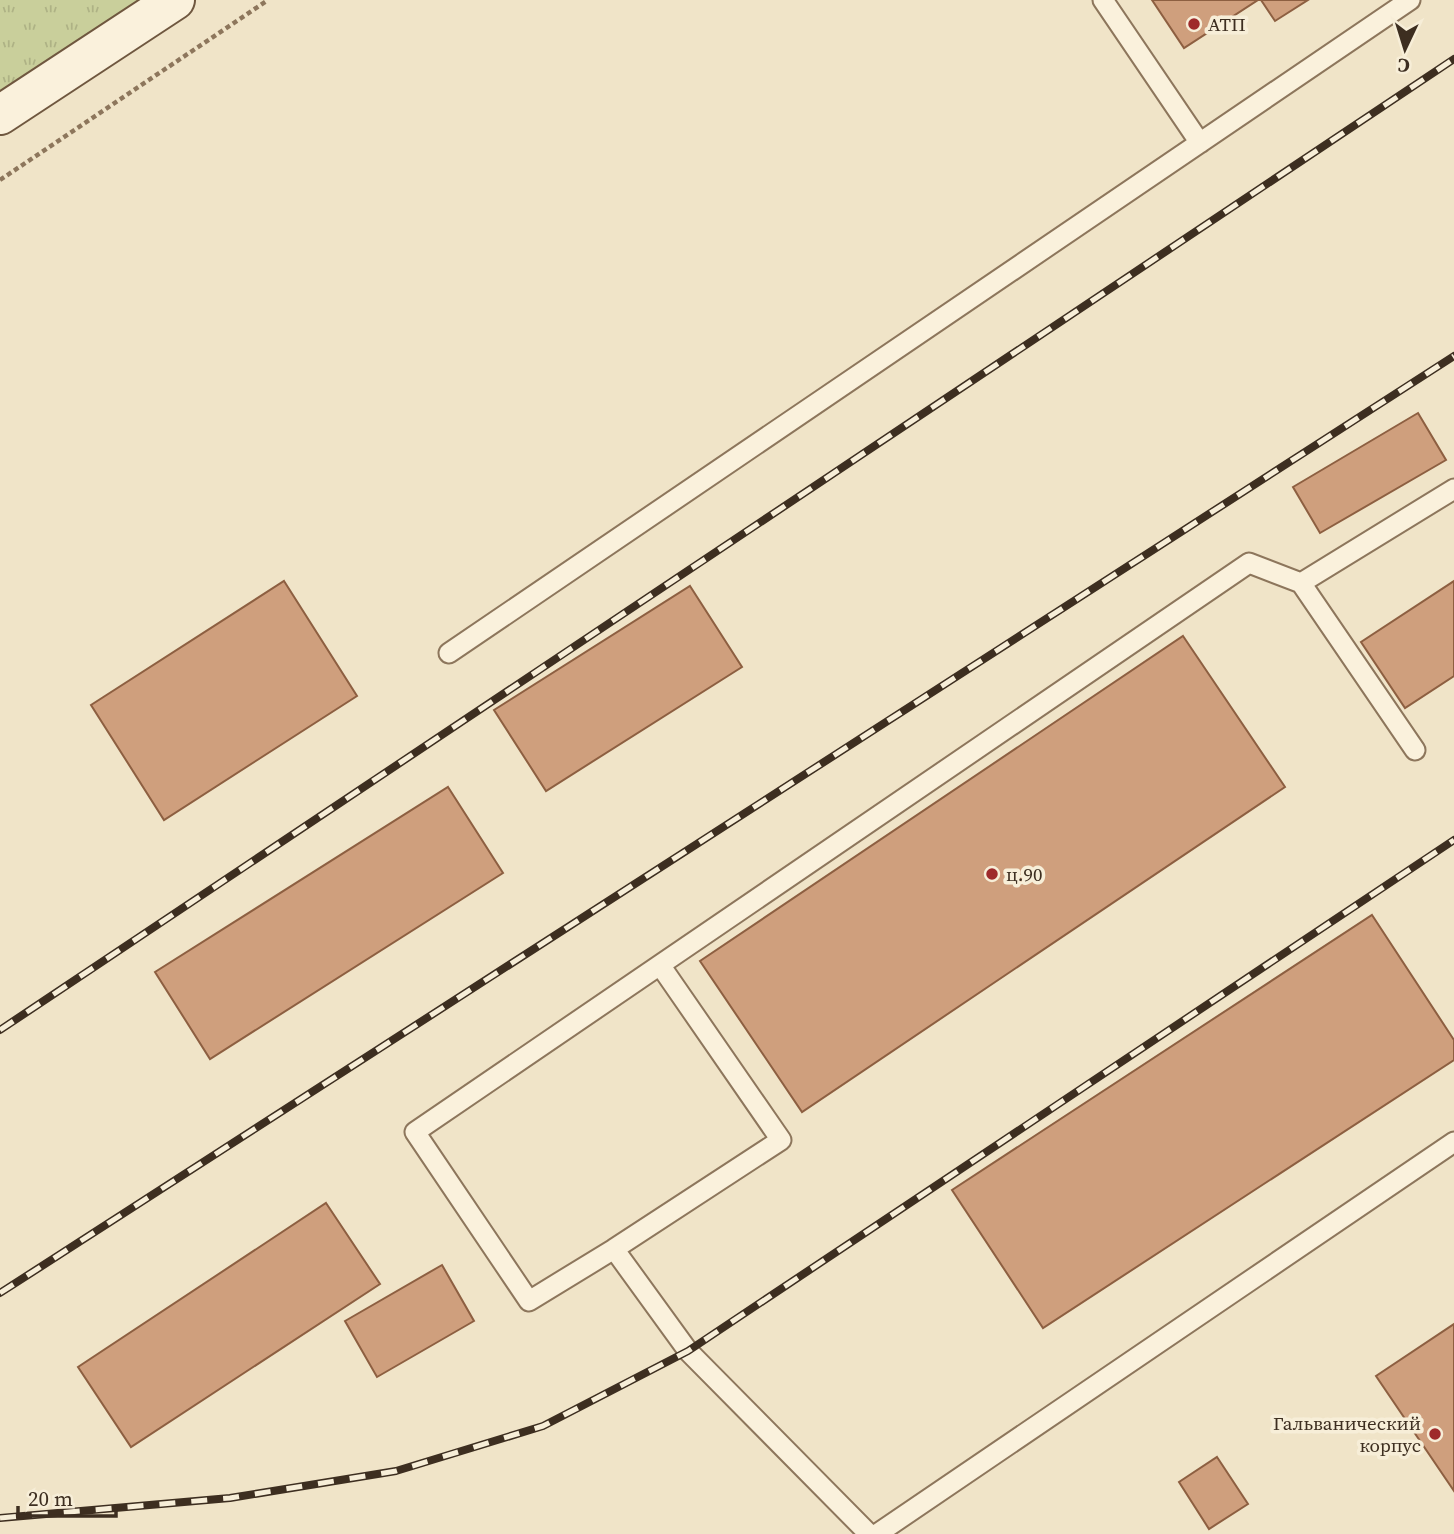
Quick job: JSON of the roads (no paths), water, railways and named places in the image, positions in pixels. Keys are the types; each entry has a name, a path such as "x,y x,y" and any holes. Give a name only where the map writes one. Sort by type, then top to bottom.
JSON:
{"main road":[{"path":"0,115 176,0"}],"lane":[{"path":"1102,0 1200,143"},
{"path":"449,653 1410,0"},
{"path":"1301,583 1454,489"},
{"path":"660,965 781,1140 529,1301 415,1132 1249,563 1301,583 1415,750"},
{"path":"877,1534 1454,1142"},
{"path":"614,1249 688,1351 869,1534"}],"railway":[{"path":"0,1030 1454,59"},
{"path":"0,1293 1454,356"},
{"path":"0,1518 230,1498 396,1471 543,1426 688,1351 1454,840"}],"place":[{"name":"АТП","path":"1194,24"},
{"name":"ц.90","path":"992,874"},
{"name":"Гальванический корпус","path":"1435,1434"}]}
